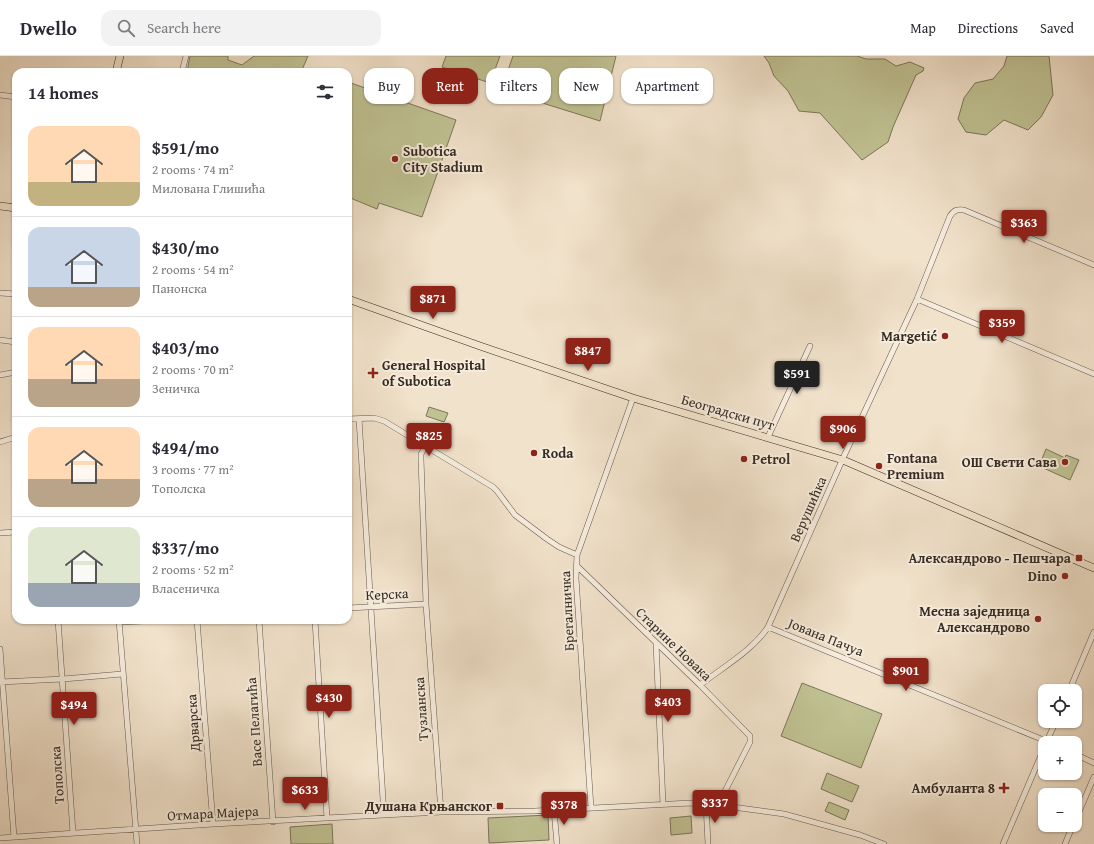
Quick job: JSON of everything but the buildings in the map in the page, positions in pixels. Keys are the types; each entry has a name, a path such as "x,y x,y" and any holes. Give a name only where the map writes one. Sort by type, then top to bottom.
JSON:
{"main road":[{"path":"117,68 120,56"},
{"path":"0,206 12,208"},
{"name":"Београдски пут","path":"352,300 633,398 843,460 1094,568"}],"street":[{"path":"183,68 186,56"},
{"path":"0,95 12,97"},
{"name":"Верушићка","path":"700,685 752,645 762,636 768,627 917,299 950,216 956,209 964,210 1094,265"},
{"path":"0,293 12,294"},
{"path":"917,299 1094,374"},
{"path":"0,340 12,342"},
{"path":"768,437 810,346"},
{"path":"0,375 12,373"},
{"name":"Брегалничка","path":"591,808 576,578 577,555 633,398"},
{"path":"352,419 379,419 426,446 493,487 515,515 546,539 577,555"},
{"path":"359,419 384,815"},
{"path":"0,442 12,438"},
{"name":"Тузланска","path":"426,446 421,454 426,604 440,812"},
{"path":"0,533 12,532"},
{"name":"Старине Новака","path":"576,565 700,685 751,738 718,805"},
{"name":"Керска","path":"352,608 426,604"},
{"name":"Тополска","path":"58,624 73,833"},
{"path":"119,624 122,674 137,844"},
{"name":"Дрварска","path":"197,624 213,824"},
{"name":"Васе Пелагића","path":"259,624 273,822"},
{"path":"315,624 327,818"},
{"name":"Јована Пачуа","path":"768,627 1038,739"},
{"path":"1072,684 1094,632"},
{"path":"656,643 663,804"},
{"path":"0,649 1,682 14,837"},
{"path":"1,682 122,674"},
{"path":"1082,757 1094,763"},
{"path":"1003,844 1038,764"},
{"path":"1082,805 1094,777"},
{"name":"Отмара Мајера","path":"0,838 213,824 440,812 554,810 663,804 706,804 784,814 860,835 884,844"},
{"path":"706,804 708,844"},
{"path":"554,810 557,844"},
{"path":"1065,844 1070,832"}],"green space":[{"path":"190,56 228,56 228,60 242,65 254,56 308,56 303,68 188,68"},
{"path":"446,56 500,56 496,68 486,68 486,82 478,79 478,68 442,67"},
{"path":"513,56 616,56 613,68 559,68 559,104 604,104 600,121 546,104 551,104 551,68 509,68"},
{"path":"764,56 857,56 866,59 885,59 896,66 910,62 924,68 923,71 916,75 888,142 862,160 820,113 799,111 788,91 774,76 769,63"},
{"path":"1007,56 1049,56 1053,95 1041,117 1028,130 1004,120 986,135 966,132 958,119 964,98 975,83 993,79 1004,66"},
{"name":"Subotica City Stadium","path":"352,83 364,88 364,104 411,104 456,120 422,217 379,203 377,209 352,199"},
{"path":"429,407 448,413 444,422 426,416"},
{"path":"1046,449 1065,458 1066,455 1079,460 1070,480 1039,466"},
{"path":"802,683 882,714 861,768 781,736"},
{"path":"827,773 859,786 852,802 821,789"},
{"path":"829,802 849,810 845,820 825,811"},
{"path":"548,815 549,840 489,843 488,818"},
{"path":"691,816 692,833 671,835 670,818"},
{"path":"332,824 333,844 291,844 290,827"}],"place":[{"name":"Subotica City Stadium","path":"395,159"},
{"name":"Margetić","path":"945,336"},
{"name":"General Hospital of Subotica","path":"373,373"},
{"name":"Roda","path":"534,453"},
{"name":"Petrol","path":"744,459"},
{"name":"ОШ Свети Сава","path":"1065,462"},
{"name":"Fontana Premium","path":"879,466"},
{"name":"Александрово - Пешчара","path":"1079,558"},
{"name":"Dino","path":"1065,576"},
{"name":"Месна заједница Александрово","path":"1038,619"},
{"name":"Амбуланта 8","path":"1004,788"},
{"name":"Душана Крњанског","path":"500,806"}]}
